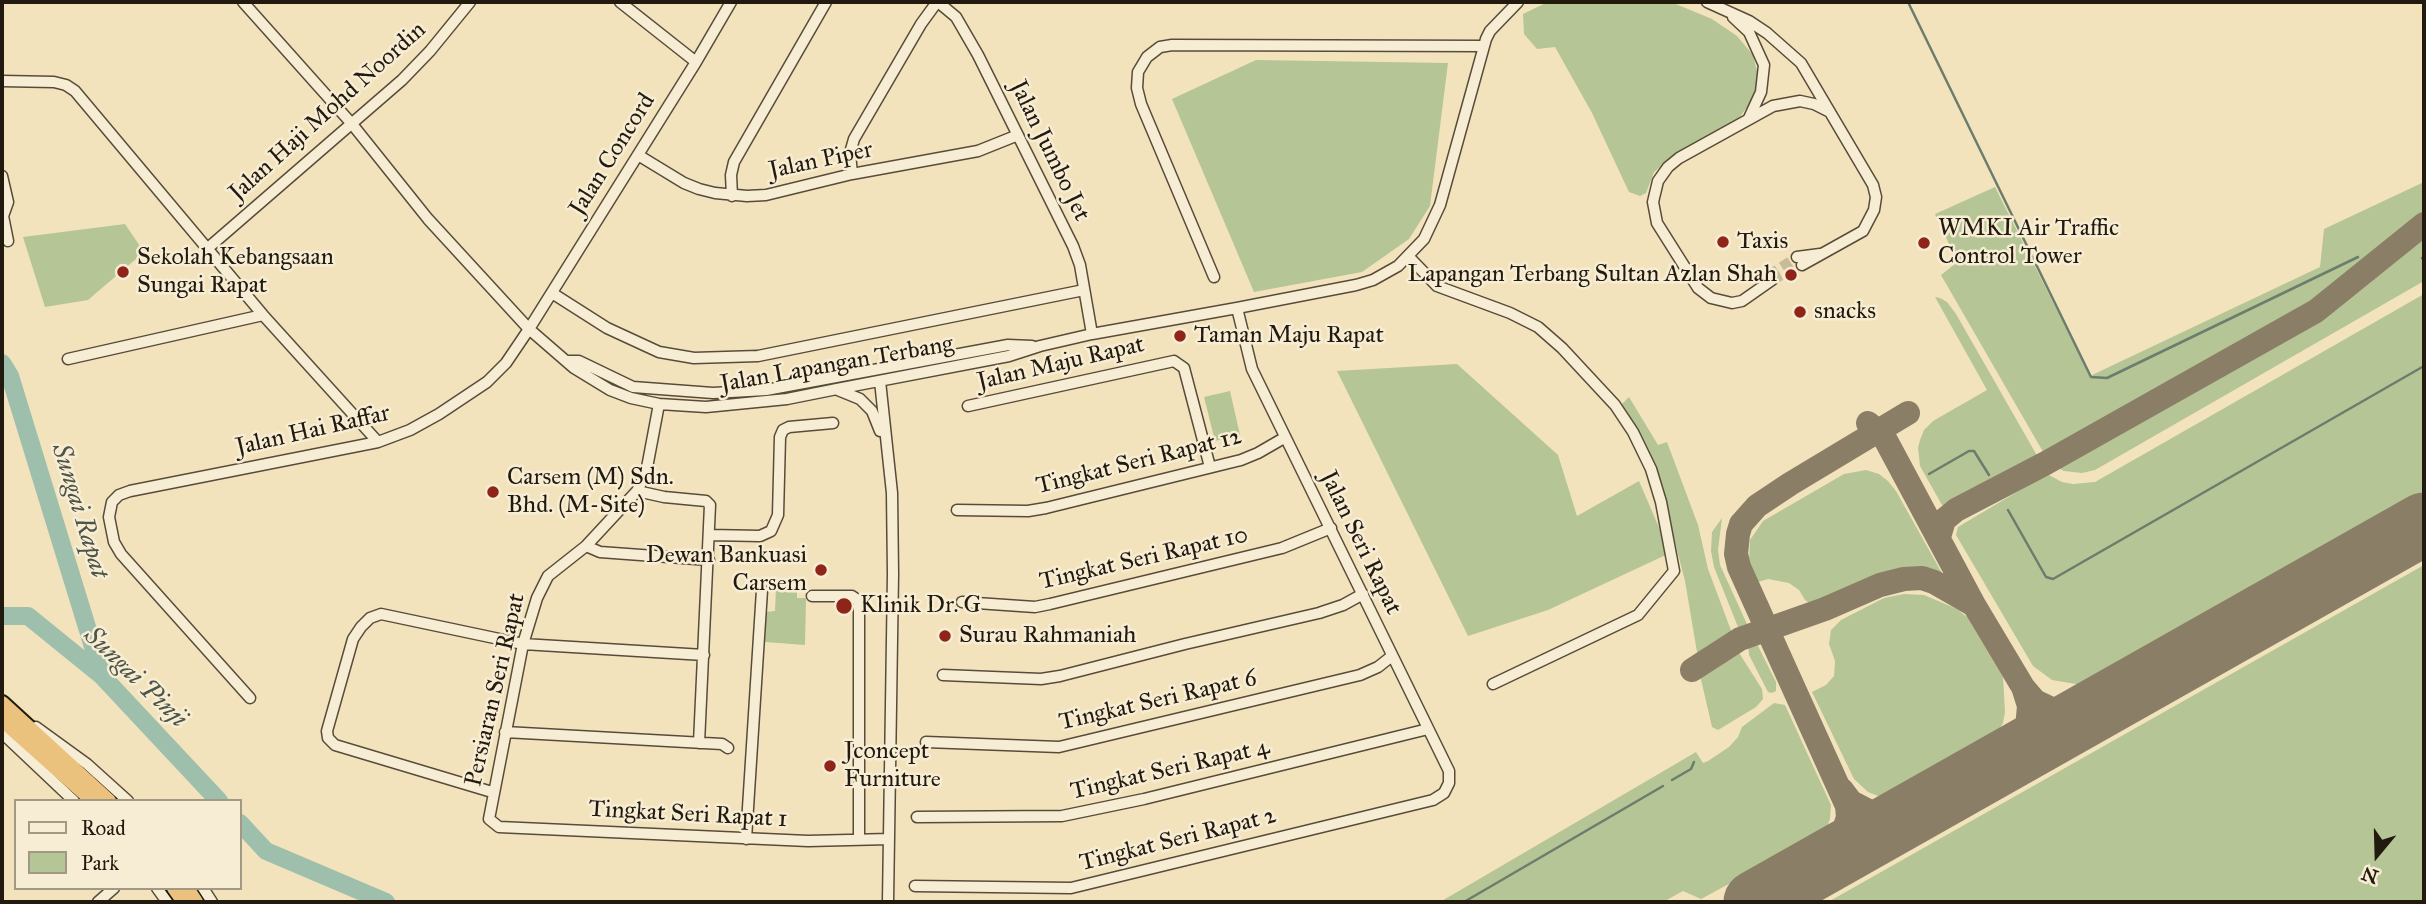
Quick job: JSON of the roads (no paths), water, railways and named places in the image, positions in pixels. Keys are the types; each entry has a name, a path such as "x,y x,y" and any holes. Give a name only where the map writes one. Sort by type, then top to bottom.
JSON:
{"highway":[{"path":"2,702 107,799"},
{"path":"2,720 91,799"}],"street":[{"name":"Jalan Lapangan Terbang","path":"243,2 352,124 428,219 529,329 574,368 610,390 631,398 659,404 711,407 787,399 837,390 1009,356 1092,334 1373,280 1409,257 1424,239 1440,205 1484,46 1490,32 1518,2"},
{"name":"Jalan Haji Mohd Noordin","path":"208,248 352,124 430,51 470,2"},
{"path":"620,2 696,62"},
{"name":"Jalan Concord","path":"529,329 731,2"},
{"path":"732,196 731,174 734,162 826,2"},
{"path":"852,174 850,153 854,139 921,24 937,2"},
{"name":"Jalan Jumbo Jet","path":"937,2 956,17 963,27 1077,257 1092,334"},
{"path":"1706,2 1749,20 1786,48 1801,64 1868,174 1876,197 1874,210 1863,231 1824,254 1799,261"},
{"path":"1725,9 1749,32 1764,65 1763,86 1749,119"},
{"path":"1214,276 1142,104 1138,72 1147,57 1160,47 1172,45 1484,46"},
{"path":"2,80 54,82 75,91 263,315 378,442"},
{"path":"1768,280 1742,301 1732,303 1720,302 1703,293 1693,282 1657,223 1653,202 1658,181 1668,167 1749,119 1782,103 1808,102 1828,111"},
{"name":"Jalan Piper","path":"638,155 684,183 715,193 732,196 766,195 852,174 978,150 1018,135"},
{"path":"2,176 8,202 3,216 8,241"},
{"path":"1409,257 1437,286 1510,313 1538,327 1591,376 1633,432 1651,469 1661,502 1674,571 1638,615 1493,684"},
{"path":"552,293 628,338 659,352 694,358 758,356 1084,290"},
{"name":"Jalan Seri Rapat","path":"1237,308 1252,369 1449,771 1449,783 1444,793"},
{"path":"68,359 263,315"},
{"name":"Jalan Hai Raffar","path":"250,698 130,566 114,542 109,509 111,502 119,495 378,442 410,430 487,382 506,363 529,329"},
{"name":"Jalan Lapangan Terbang","path":"566,361 579,361 633,387 709,394 766,390 1008,345 1040,346"},
{"path":"800,383 877,380 892,370 971,352"},
{"name":"Jalan Maju Rapat","path":"968,406 1174,361 1184,368 1210,467"},
{"path":"883,411 888,388 898,380 913,375"},
{"path":"877,380 892,493 886,839 882,902"},
{"path":"877,380 887,492 888,902"},
{"path":"633,387 649,394 659,404 665,398 681,392"},
{"path":"837,390 860,399 872,411 880,431"},
{"name":"Persiaran Seri Rapat","path":"489,819 492,792 523,644 537,598 548,576 586,545 637,491 646,473 659,404"},
{"path":"710,535 760,537 771,531 778,515 780,438 783,430 789,426 832,423"},
{"name":"Tingkat Seri Rapat 12","path":"957,510 1037,510 1241,460 1284,438"},
{"path":"637,491 706,502 712,510 699,743"},
{"name":"Tingkat Seri Rapat 10","path":"962,602 1035,607 1050,604 1282,548 1331,528"},
{"path":"586,545 600,552 709,560"},
{"path":"746,839 762,590"},
{"path":"943,675 1041,680 1319,613 1343,605 1363,594"},
{"path":"812,596 852,596 859,601 859,839"},
{"path":"492,792 335,745 328,737 327,731 354,639 370,618 381,614 523,644 704,655"},
{"name":"Tingkat Seri Rapat 6","path":"926,742 1059,747 1360,675 1378,667 1392,656"},
{"path":"2,702 88,764 126,799"},
{"name":"Tingkat Seri Rapat 4","path":"917,817 1062,816 1157,796 1428,729"},
{"path":"505,732 722,744 728,748"},
{"path":"2,733 72,799"},
{"name":"Tingkat Seri Rapat 2","path":"915,886 1071,888 1433,800 1444,793"},
{"name":"Tingkat Seri Rapat 1","path":"489,819 499,827 808,841 886,839"},
{"path":"98,902 112,890"}],"waterway":[{"path":"1908,2 2091,377 2107,378 2358,257"},
{"name":"Sungai Rapat","path":"2,363 10,376 102,676"},
{"path":"2008,510 2046,577 2053,579 2424,366"},
{"path":"1929,474 1969,451 1974,451 1989,475"},
{"name":"Sungai Pinji","path":"2,616 28,616 102,676 217,799"},
{"path":"1672,780 1691,769 1694,762"},
{"path":"1464,902 1663,786"},
{"name":"Sungai Pinji","path":"242,825 266,851 386,902"}],"tunnel":[{"path":"1769,275 1797,257"},
{"path":"1772,280 1802,265"}],"place":[{"name":"Taxis","path":"1723,242"},
{"name":"WMKI Air Traffic Control Tower","path":"1924,243"},
{"name":"Sekolah Kebangsaan Sungai Rapat","path":"123,272"},
{"name":"Lapangan Terbang Sultan Azlan Shah","path":"1791,275"},
{"name":"snacks","path":"1800,312"},
{"name":"Taman Maju Rapat","path":"1180,336"},
{"name":"Carsem (M) Sdn. Bhd. (M-Site)","path":"493,492"},
{"name":"Dewan Bankuasi Carsem","path":"821,570"},
{"name":"Klinik Dr. G","path":"844,606"},
{"name":"Surau Rahmaniah","path":"945,636"},
{"name":"Jconcept Furniture","path":"830,766"}]}
